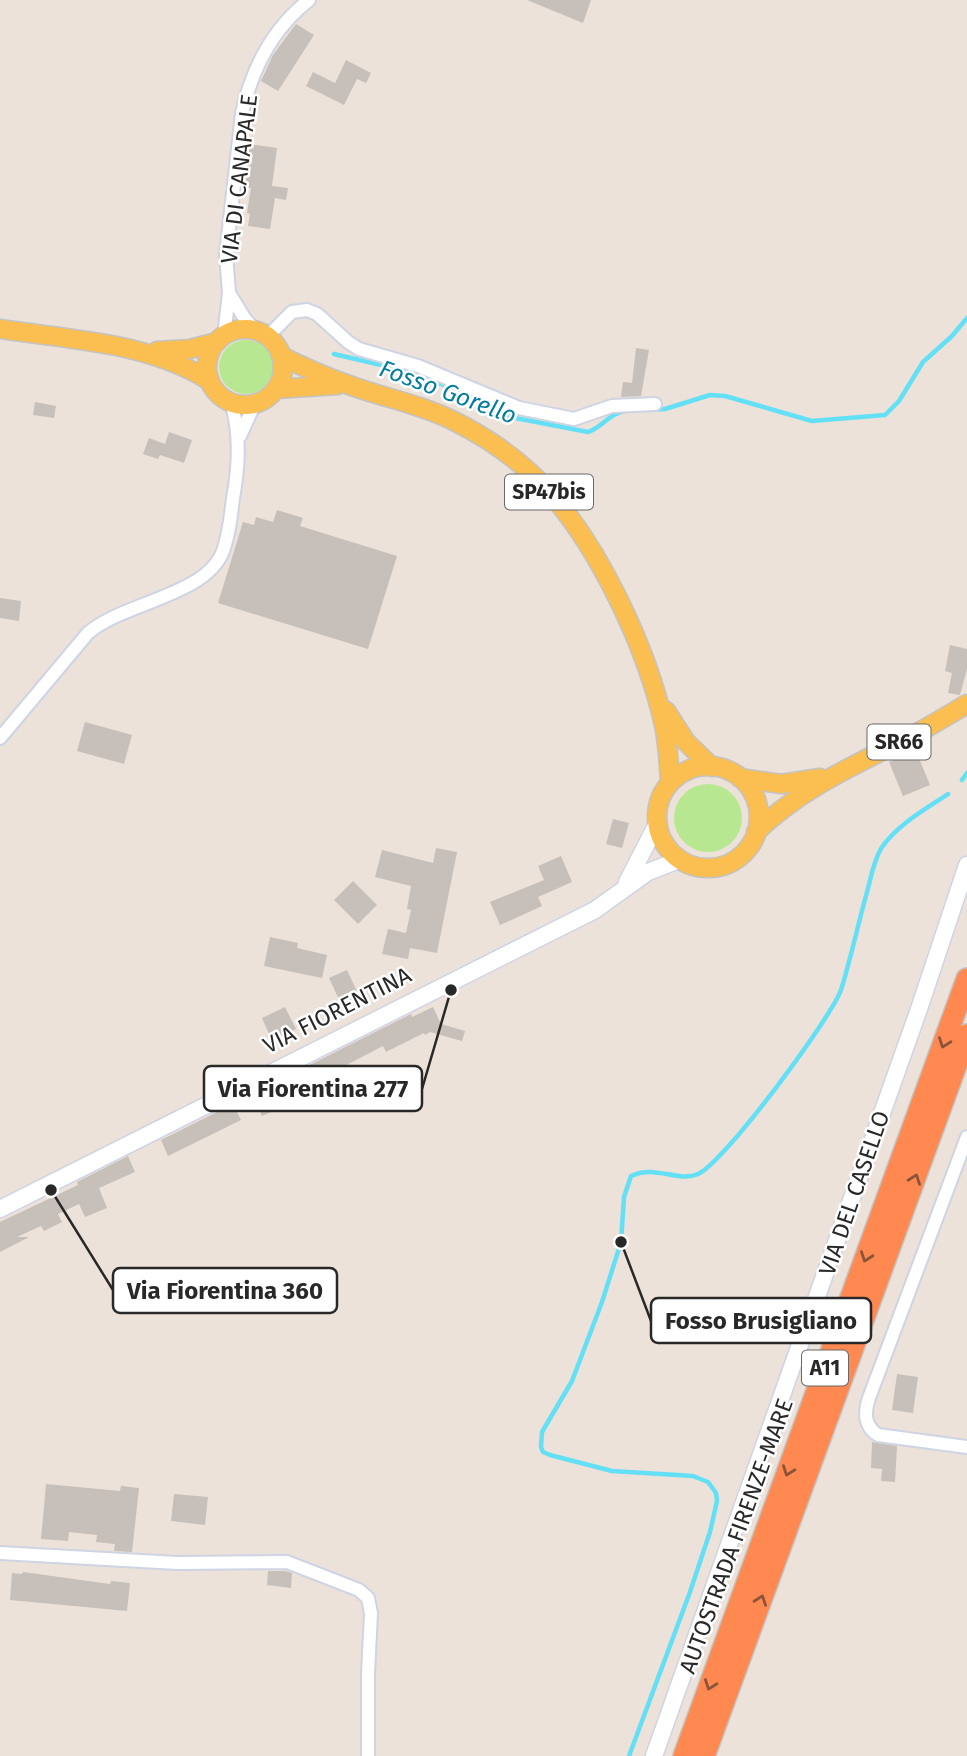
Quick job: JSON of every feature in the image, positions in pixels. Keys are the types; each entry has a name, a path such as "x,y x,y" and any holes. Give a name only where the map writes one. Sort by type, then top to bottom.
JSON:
{"highway":[{"name":"AUTOSTRADA FIRENZE-MARE","path":"684,1756 967,979"},
{"name":"AUTOSTRADA FIRENZE-MARE","path":"704,1756 967,1035"}],"main road":[{"path":"0,329 146,351 190,349 240,330 262,334"},
{"name":"SP47bis","path":"262,334 281,355 351,386 405,401 454,421 499,447 550,492 588,545 608,580 656,693 680,735 712,767"},
{"path":"221,339 208,360 210,381 216,392 230,402 240,405 254,405 267,399 277,388 283,373 281,355"},
{"path":"146,351 183,365 210,381"},
{"name":"SP47bis","path":"277,388 318,384 351,386"},
{"name":"SP47bis","path":"656,693 666,736 670,783"},
{"name":"SR66","path":"756,832 780,810 830,776 909,737 967,704"},
{"path":"694,768 724,769 740,778 755,799 758,815 756,832 743,854 729,863 704,868 679,860 664,844 657,824 658,806 670,783 694,768"},
{"name":"SR66","path":"740,778 781,784 830,776"}],"street":[{"name":"VIA DI CANAPALE","path":"221,339 229,293 226,255 242,113 252,78 282,24 309,0"},
{"path":"229,293 245,319 262,334 292,312 307,310 317,314 359,349 418,366 519,408 573,419 611,405 655,404"},
{"path":"0,738 88,633 100,623 197,581 216,564 227,537 235,487 239,440 230,402"},
{"path":"239,440 254,405"},
{"name":"VIA FIORENTINA","path":"620,892 634,873 657,824"},
{"name":"VIA FIORENTINA","path":"0,1209 595,910 655,868 679,860"},
{"name":"VIA DEL CASELLO","path":"654,1756 915,1022 967,865"},
{"path":"967,1137 869,1398 866,1416 869,1427 878,1435 967,1447"},
{"path":"0,1553 177,1563 287,1562 359,1590 368,1598 371,1613 368,1756"}],"green space":[{"path":"251,340 261,344 269,352 273,367 269,382 261,390 241,394 231,390 223,382 219,362 223,352 231,344"},
{"path":"708,784 721,787 732,794 739,805 742,818 739,831 732,842 721,849 708,852 695,849 684,842 677,831 674,818 677,805 684,794 695,787"}],"building":[{"path":"527,0 591,0 583,23"},
{"path":"296,24 314,35 278,91 261,81 273,55"},
{"path":"346,60 371,73 366,83 357,79 344,105 306,86 313,72 335,83"},
{"path":"248,144 277,148 272,186 288,188 286,200 275,198 270,229 248,226 251,188 242,187"},
{"path":"636,348 649,350 641,396 621,397 623,382 632,383"},
{"path":"35,402 56,406 54,418 33,415"},
{"path":"169,432 192,440 184,463 160,455 158,459 143,454 149,438 165,444"},
{"path":"277,510 303,518 300,526 397,556 368,649 218,603 243,522 254,525 256,517 273,522"},
{"path":"0,598 21,601 19,621 0,618"},
{"path":"950,645 967,649 967,669 960,695 948,693 952,673 945,671"},
{"path":"85,722 132,735 124,764 77,751"},
{"path":"916,751 930,785 903,796 889,762"},
{"path":"613,819 629,823 622,848 606,844"},
{"path":"436,848 457,852 437,953 410,948 408,959 382,954 388,929 406,933 411,910 407,909 411,886 375,877 382,850 433,863"},
{"path":"561,856 572,882 538,897 542,906 500,925 490,902 544,880 538,866"},
{"path":"353,881 377,905 358,924 334,900"},
{"path":"270,937 298,943 297,948 327,955 322,978 264,966"},
{"path":"347,970 361,1000 343,1008 329,978"},
{"path":"285,1007 296,1029 272,1041 262,1018"},
{"path":"433,1007 441,1024 465,1031 462,1041 430,1032 386,1052 383,1046 275,1102 278,1109 262,1116 252,1094 411,1014 412,1017"},
{"path":"233,1104 241,1120 168,1156 161,1140"},
{"path":"128,1156 135,1172 99,1188 107,1208 85,1217 79,1204 58,1214 62,1222 44,1231 41,1226 17,1237 29,1237 0,1252 0,1222 78,1185 77,1182"},
{"path":"897,1374 918,1377 913,1413 892,1410"},
{"path":"872,1442 897,1446 895,1482 881,1481 882,1469 871,1468"},
{"path":"46,1484 120,1491 121,1486 139,1488 132,1552 114,1551 115,1544 96,1542 97,1535 69,1532 68,1541 41,1539"},
{"path":"174,1494 208,1497 205,1525 171,1521"},
{"path":"268,1571 292,1573 291,1588 267,1585"},
{"path":"23,1572 110,1584 111,1581 130,1583 127,1611 10,1600 12,1573"}],"waterway":[{"name":"Fosso Gorello","path":"647,410 665,409 710,395 725,396 812,421 885,415 899,401 923,362 952,336 967,318"},
{"name":"Fosso Gorello","path":"334,354 394,368 430,380 460,391 510,417 588,432 624,411"},
{"path":"962,780 967,773"},
{"path":"629,1756 710,1532 717,1501 716,1493 708,1482 693,1476 612,1471 550,1455 543,1452 541,1447 542,1432 572,1381 602,1302 621,1242 624,1197 631,1176 649,1172 682,1176 698,1174 730,1145 798,1058 841,990 873,869 882,847 904,824 948,794"}],"place":[{"name":"Via Fiorentina 277","path":"451,990"},
{"name":"Via Fiorentina 360","path":"51,1190"},
{"name":"Fosso Brusigliano","path":"621,1242"}]}
